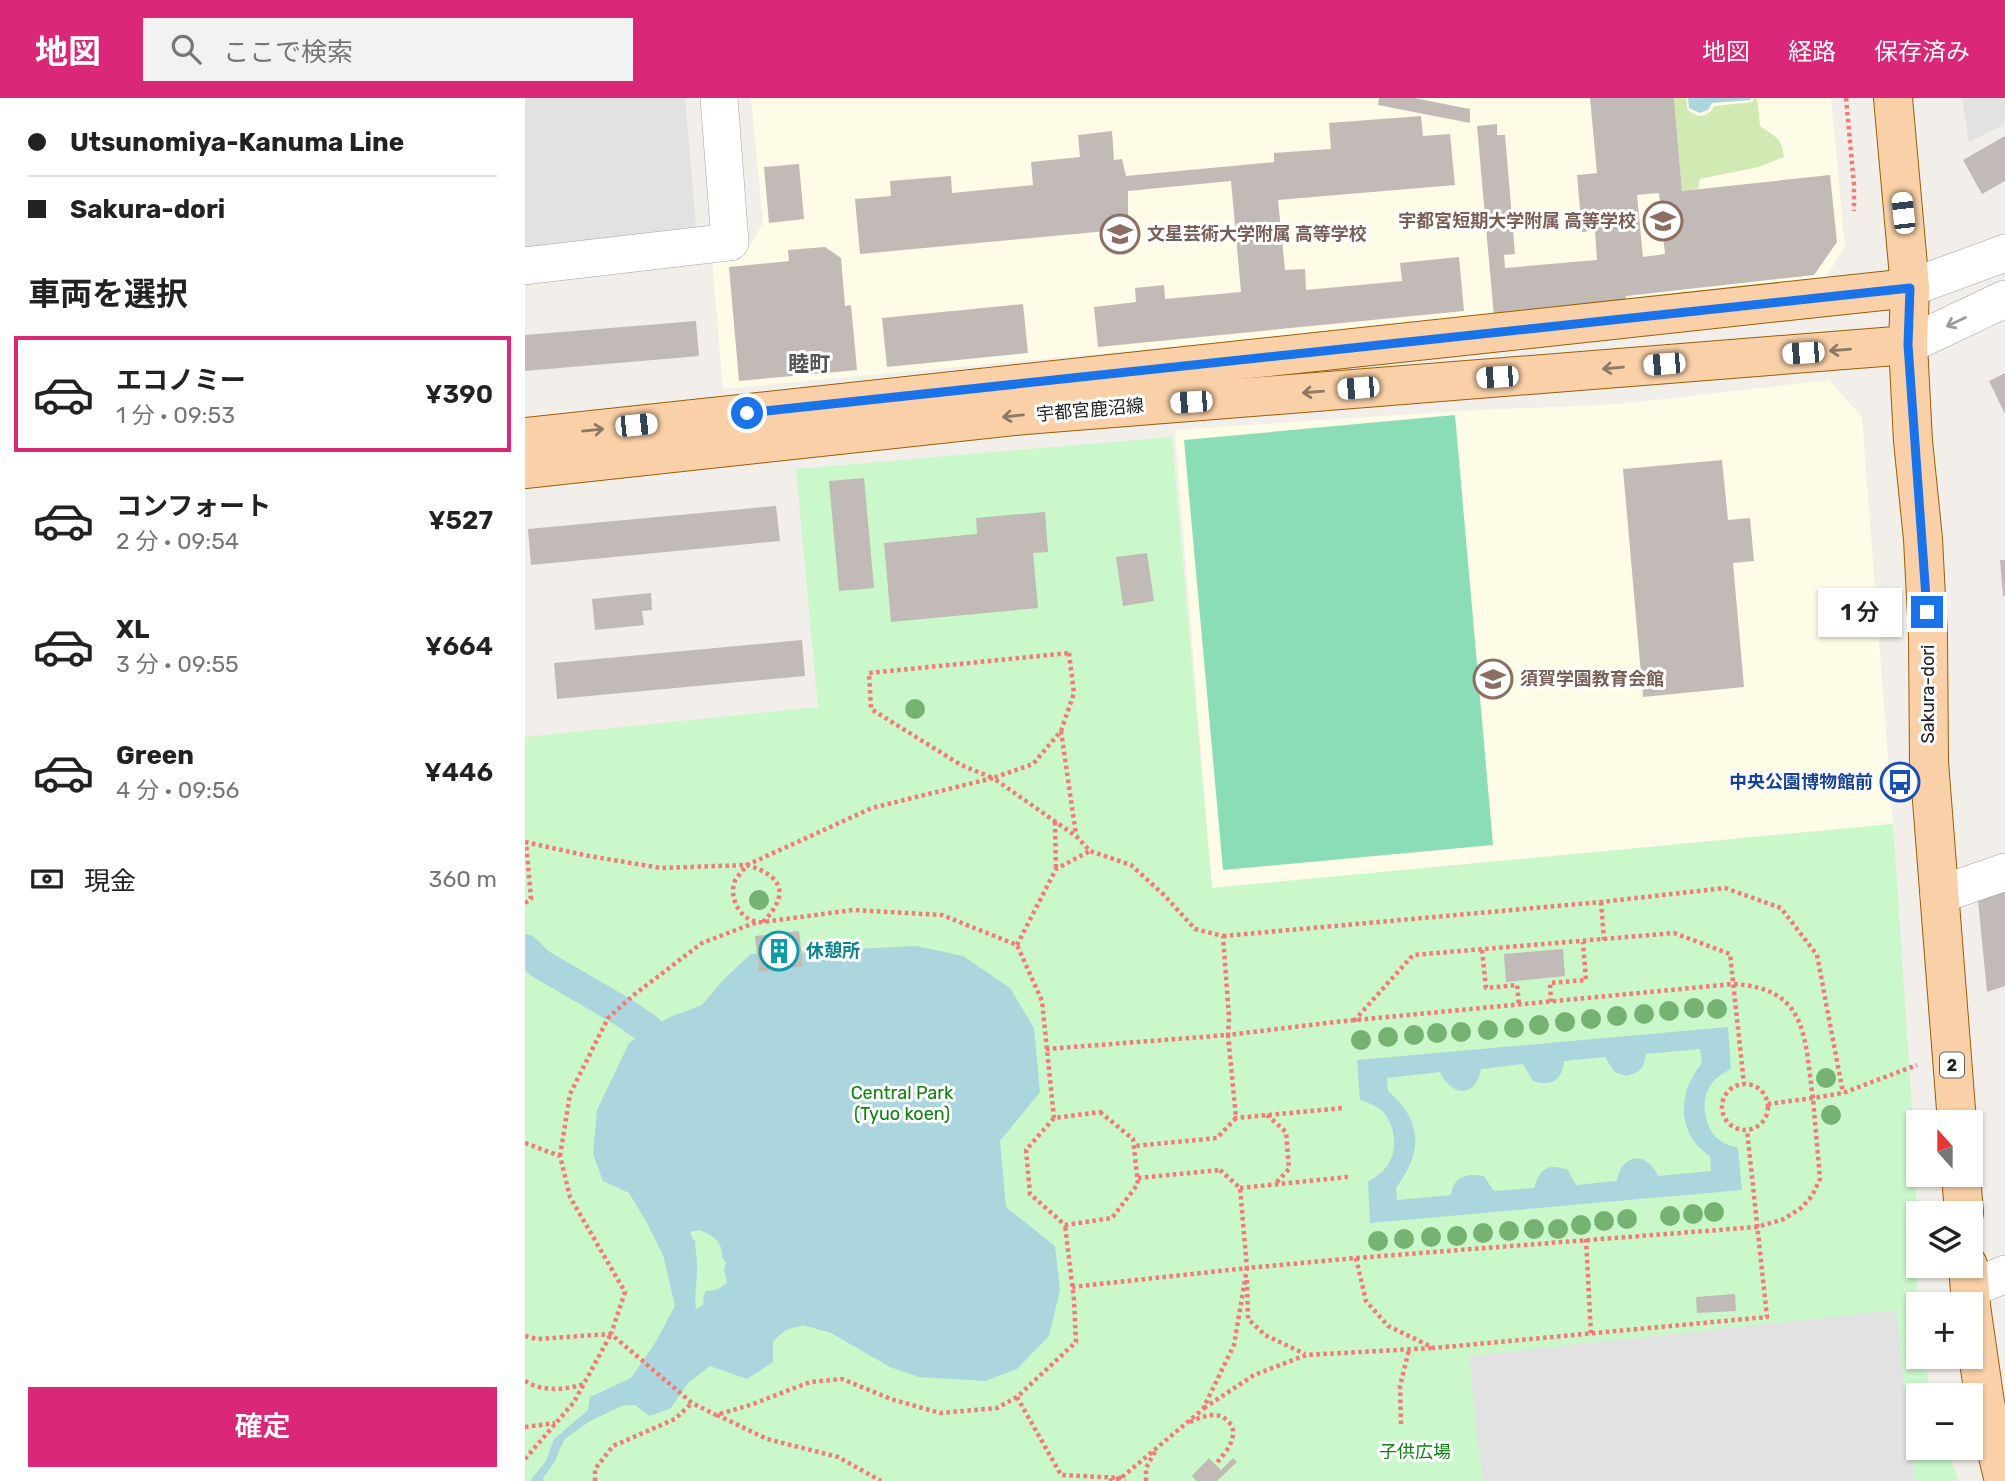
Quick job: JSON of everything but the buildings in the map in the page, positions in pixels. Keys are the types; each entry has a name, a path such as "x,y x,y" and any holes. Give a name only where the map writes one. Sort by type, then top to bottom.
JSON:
{"main road":[{"name":"Sakura-dori","path":"1893,98 1910,288 1908,345 1913,441 1924,553 1929,762 1956,1110"},
{"path":"525,437 1910,288"},
{"name":"宇都宮鹿沼線","path":"525,470 1024,415 1908,345"},
{"path":"1969,1278 1973,1329 1985,1403 2004,1481"}],"street":[{"path":"525,266 730,242 719,98"},
{"path":"1910,288 2005,253"},
{"path":"1908,345 2005,299"},
{"path":"1939,895 2005,872"},
{"path":"1983,1276 2005,1274"}],"path":[{"path":"1846,98 1854,211"},
{"path":"757,922 741,914 733,897 734,881 747,865 872,808 993,778 1033,764 1061,731 1073,694 1069,653 869,673 871,709 961,765 993,778 1076,836 1090,851 1131,865 1164,895 1195,929 1223,936 1601,902 1725,888 1781,908 1817,955 1843,1093"},
{"path":"1061,731 1076,836"},
{"path":"1017,945 1056,869 1055,821"},
{"path":"525,903 531,899 526,842 661,868 747,865 765,871 778,884 780,897 773,912 764,922"},
{"path":"1056,869 1090,851"},
{"path":"1601,902 1604,940"},
{"path":"525,1459 574,1402 611,1334 625,1292 570,1197 561,1156 571,1094 608,1018 702,943 757,922 853,910 942,915 1017,945 1042,1001 1054,1118"},
{"path":"1354,1021 1413,955 1674,933 1730,954 1744,1084"},
{"path":"1223,936 1236,1118"},
{"path":"1551,1002 1550,983 1586,980 1583,942"},
{"path":"1482,950 1486,988 1517,985 1519,1005"},
{"path":"1046,1049 1228,1035 1733,984 1753,985 1769,989 1791,1007 1802,1028 1813,1098 1820,1180 1812,1196 1801,1208 1784,1219 1757,1227 1356,1258 1072,1287"},
{"path":"1768,1104 1843,1093 1917,1065"},
{"path":"1744,1084 1759,1088 1768,1104 1767,1115 1762,1122 1747,1130 1735,1128 1728,1123 1722,1110 1722,1102 1730,1089 1744,1084"},
{"path":"1134,1146 1217,1139 1236,1118 1343,1108"},
{"path":"716,1415 754,1404 810,1382 842,1380 891,1399 940,1413 997,1408 1017,1397 1076,1342 1065,1225 1030,1194 1026,1150 1054,1118 1100,1112 1133,1139 1138,1184 1112,1218 1065,1225"},
{"path":"1266,1115 1286,1132 1289,1169 1274,1184"},
{"path":"1109,1481 1123,1479 1203,1409 1254,1375 1306,1355 1434,1348 1767,1317 1747,1130"},
{"path":"525,1143 561,1156"},
{"path":"1138,1178 1220,1170 1240,1188 1247,1268 1248,1319 1265,1335 1306,1355"},
{"path":"1240,1188 1348,1177"},
{"path":"1586,1239 1591,1334"},
{"path":"1356,1258 1366,1301 1388,1326 1434,1348"},
{"path":"1203,1409 1234,1345 1247,1268"},
{"path":"525,1336 537,1339 611,1334 692,1403 767,1438 838,1457 881,1481"},
{"path":"1401,1424 1400,1386 1409,1350"},
{"path":"525,1381 535,1387 568,1389 584,1384"},
{"path":"1017,1397 1061,1475 1123,1479"},
{"path":"595,1481 595,1469 613,1446 675,1419 692,1403"},
{"path":"1183,1425 1209,1414 1223,1417 1231,1424 1233,1434 1229,1446 1216,1464"},
{"path":"525,1427 556,1423"},
{"path":"1146,1481 1146,1468 1159,1446"}],"shaded area":[{"path":"525,98 685,98 697,237 525,254"},
{"name":"文星芸術大学附属 高等学校","path":"751,98 1831,98 1845,247 1822,283 723,389 712,260 750,246 763,223"},
{"path":"1962,98 2005,98 2005,124 1969,142"},
{"path":"1829,380 1862,417 1893,824 1212,888 1175,430 1458,411 1620,404"},
{"path":"1896,1310 1906,1405 1906,1460 1912,1460 1914,1481 1482,1481 1469,1356"}],"green space":[{"path":"1674,98 1686,98 1687,109 1701,116 1714,106 1753,102 1753,98 1757,98 1760,126 1779,141 1784,157 1758,167 1700,179 1698,189 1682,191"},
{"path":"1455,415 1493,845 1223,870 1184,440"},
{"name":"Central Park (Tyuo koen)","path":"1172,437 1212,888 1893,824 1912,1110 1906,1110 1906,1187 1916,1187 1916,1201 1906,1201 1906,1278 1917,1278 1917,1292 1906,1292 1906,1369 1927,1369 1928,1383 1906,1383 1906,1460 1951,1460 1959,1481 525,1481 525,737 818,707 796,469"}],"water":[{"path":"1688,98 1751,100 1712,103 1708,110 1700,113 1689,108"},
{"path":"916,946 963,956 1010,988 1034,1028 1040,1092 1000,1141 1006,1207 1055,1246 1060,1290 1049,1336 1017,1369 985,1381 919,1377 890,1367 831,1333 803,1325 786,1330 773,1341 773,1362 747,1379 710,1366 688,1383 670,1409 649,1416 635,1405 622,1406 590,1421 565,1439 543,1481 530,1481 546,1461 554,1439 588,1410 590,1397 631,1378 655,1343 675,1306 663,1255 647,1223 629,1193 603,1181 593,1154 597,1110 629,1043 670,1017 702,1005 724,979 751,954","holes":["699,1230 716,1239 721,1247 722,1257 726,1262 724,1269 727,1282 718,1289 706,1291 704,1304 696,1309 697,1263 695,1241 690,1232"]},
{"path":"1728,1027 1731,1069 1719,1076 1710,1086 1704,1108 1708,1124 1716,1137 1738,1148 1742,1190 1370,1223 1368,1182 1389,1163 1394,1141 1391,1125 1383,1112 1360,1100 1357,1060","holes":["1700,1049 1702,1063 1688,1087 1684,1112 1691,1136 1710,1156 1711,1171 1658,1176 1648,1162 1635,1159 1624,1165 1617,1181 1576,1185 1568,1170 1550,1167 1542,1172 1534,1188 1494,1191 1484,1176 1472,1175 1458,1180 1451,1195 1397,1200 1396,1188 1411,1162 1415,1137 1408,1114 1388,1091 1387,1078 1440,1072 1450,1086 1463,1091 1474,1085 1481,1069 1523,1064 1533,1081 1546,1083 1558,1077 1564,1061 1605,1057 1614,1072 1627,1076 1641,1069 1646,1054"]}],"waterway":[{"path":"525,949 539,963 648,1029"}],"place":[{"name":"宇都宮短期大学附属 高等学校","path":"1663,221"},
{"name":"文星芸術大学附属 高等学校","path":"1120,234"},
{"name":"須賀学園教育会館","path":"1493,679"},
{"name":"中央公園博物館前","path":"1900,782"},
{"name":"休憩所","path":"779,951"}],"district":[{"name":"睦町","path":"809,363"}],"route":[{"path":"747,413 1910,288 1908,345 1913,441 1927,612"}],"park label":[{"name":"子供広場","path":"1415,1452"}]}
